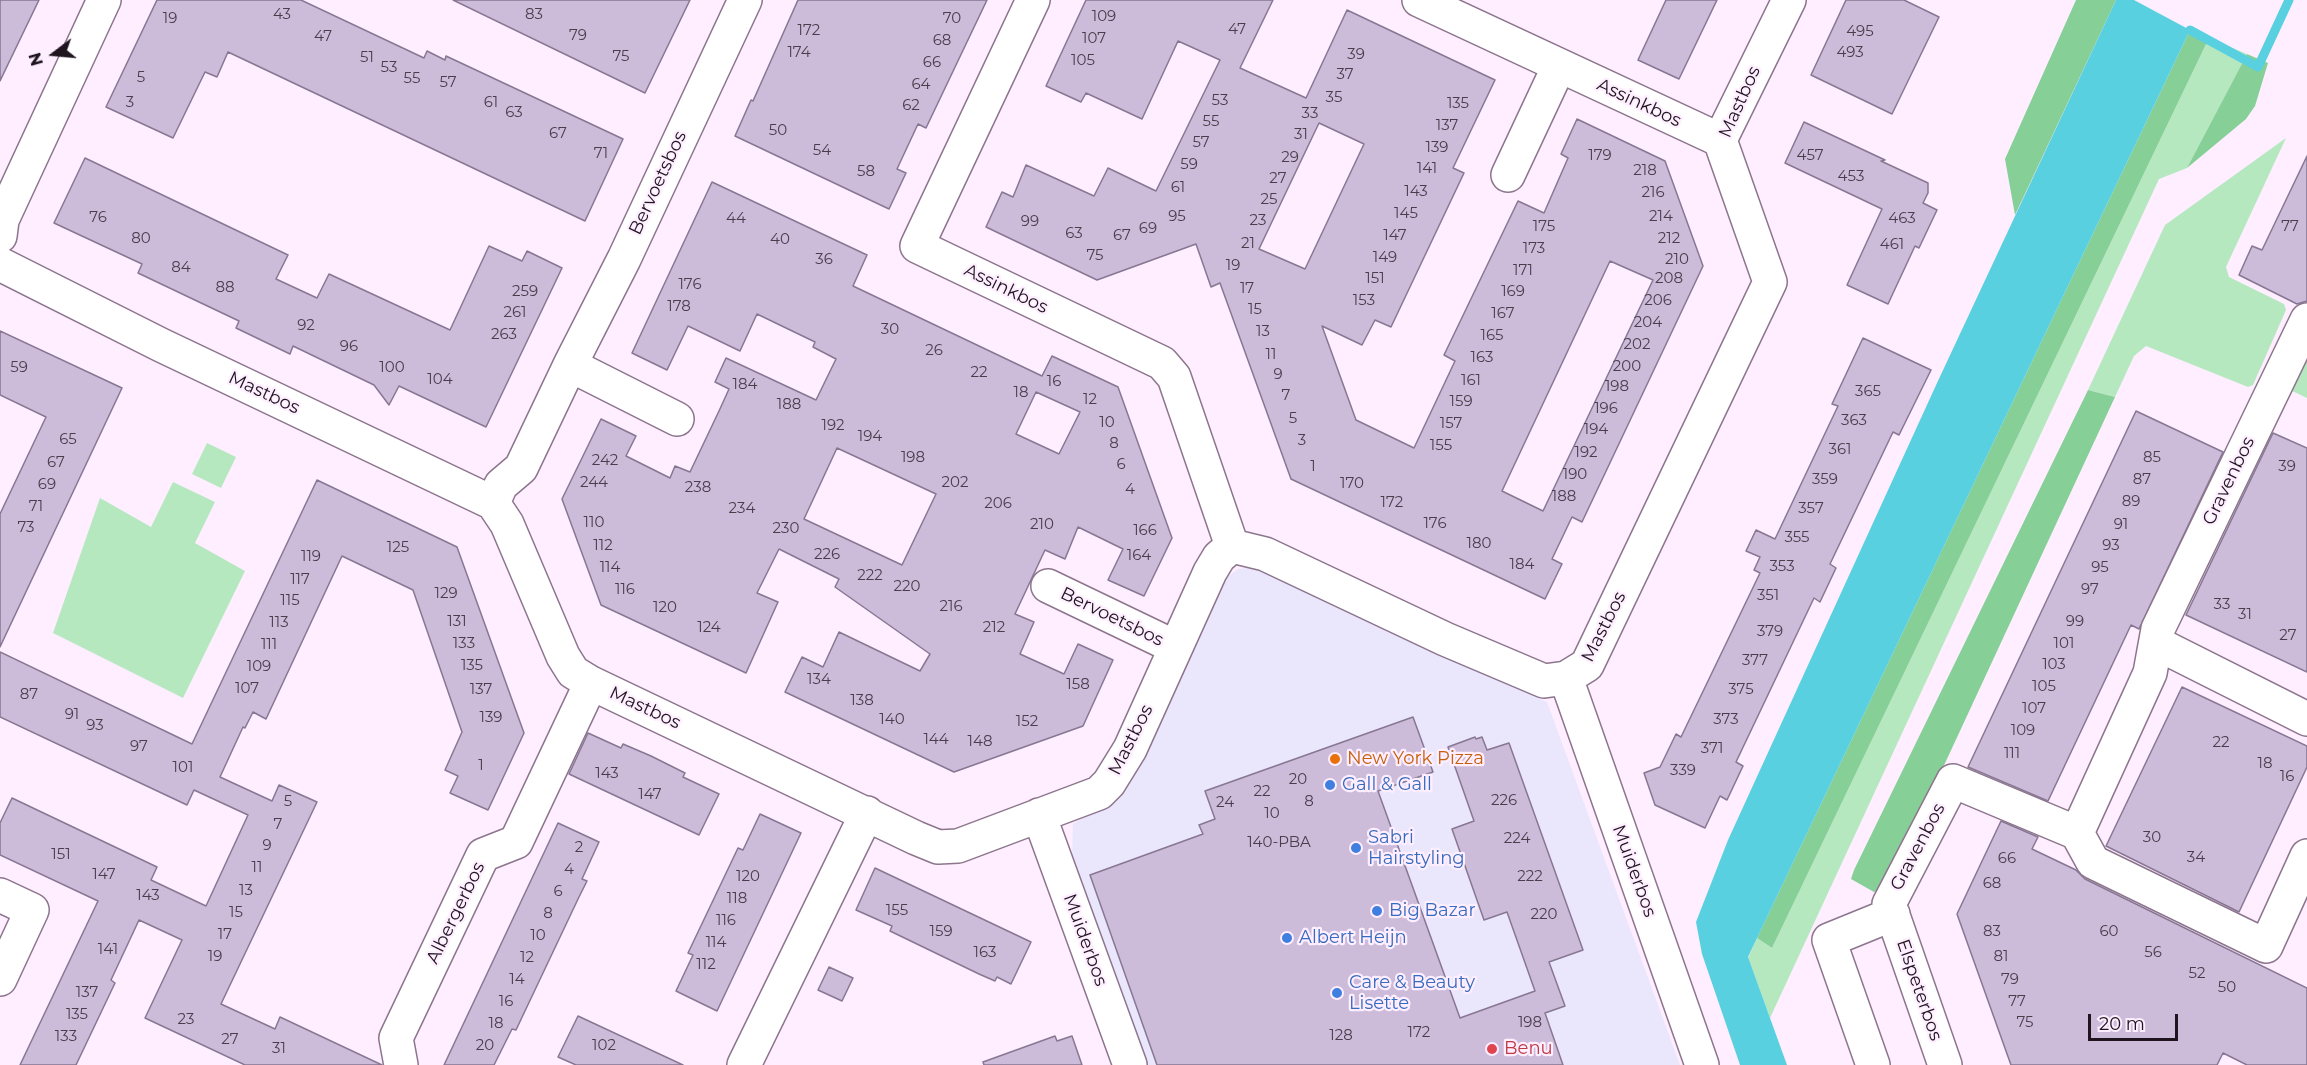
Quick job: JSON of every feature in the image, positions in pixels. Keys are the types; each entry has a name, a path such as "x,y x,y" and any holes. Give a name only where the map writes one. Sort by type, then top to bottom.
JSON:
{"street":[{"path":"0,236 2,220 104,0"},
{"name":"Bervoetsbos","path":"493,502 501,485 521,468 624,259 745,0"},
{"name":"Assinkbos","path":"1033,0 917,246 1162,363 1174,377 1232,546"},
{"name":"Assinkbos","path":"1419,0 1720,140"},
{"name":"Mastbos","path":"0,264 172,350 493,502 507,524 563,656 573,672 591,683 938,847 958,846 1099,793 1109,783 1130,748 1210,572 1219,557 1232,546 1264,554 1445,639 1544,681 1566,678 1587,665 1770,282 1720,140 1789,0"},
{"path":"1508,175 1559,66"},
{"name":"Gravenbos","path":"1891,909 1953,781 2077,833 2150,673 2158,629 2307,320"},
{"path":"570,365 678,419"},
{"name":"Bervoetsbos","path":"1048,586 1175,647"},
{"path":"2156,643 2307,719"},
{"name":"Muiderbos","path":"1566,678 1701,1065"},
{"name":"Albergerbos","path":"401,1065 396,1038 483,855 516,842 591,683"},
{"path":"744,1065 867,813"},
{"name":"Muiderbos","path":"1039,815 1130,1065"},
{"path":"2077,833 2093,862 2266,946 2307,856"},
{"path":"0,895 32,910 0,980"},
{"name":"Elspeterbos","path":"1873,1065 1830,940 1891,909 1945,1065"}],"shaded area":[{"path":"1262,566 1547,702 1680,1065 1141,1065 1072,860 1073,824 1107,804 1222,581 1238,569"}],"green space":[{"path":"2076,0 2116,0 2015,215 2005,159"},
{"path":"2190,30 2209,38 1772,948 1757,938"},
{"path":"2209,38 2247,54 2187,168 2159,179 1770,1018 1748,958 1757,938 1772,948"},
{"path":"2247,54 2268,63 2255,106 2246,119 2187,168"},
{"path":"2286,138 2226,267 2229,277 2284,304 2286,310 2253,385 2248,387 2146,346 2134,356 2115,397 2088,390 2165,225"},
{"path":"2307,355 2307,398 2290,390"},
{"path":"2088,390 2115,397 1940,774 1935,779 1879,890 1874,892 1851,879 1854,870"},
{"path":"207,443 236,457 221,488 192,474"},
{"path":"173,482 215,502 195,543 245,571 183,698 53,633 100,498 151,527"}],"water":[{"path":"2116,0 2134,0 2190,30 1748,957 1787,1065 1740,1065 1702,954 1696,922 1728,840 1937,383"}],"building":[{"path":"0,0 39,0 0,81"},
{"path":"157,0 301,0 424,58 427,51 445,60 446,56 623,139 585,221 228,52 217,77 205,72 173,138 106,107"},
{"path":"453,0 690,0 645,93"},
{"path":"798,0 987,0 926,128 918,124 897,169 906,173 889,209 735,136"},
{"path":"1086,0 1273,0 1240,68 1306,98 1347,10 1495,80 1453,168 1464,173 1391,327 1375,320 1362,345 1322,326 1356,420 1414,448 1455,361 1444,355 1518,201 1544,213 1568,158 1561,154 1577,119 1665,161 1703,266 1582,522 1572,517 1552,559 1562,564 1545,599 1291,479 1220,283 1211,287 1196,244 1097,280 986,227 1002,192 1013,197 1026,165 1094,196 1108,168 1156,191 1220,60 1178,41 1142,119 1086,93 1081,102 1046,86","holes":["1319,123 1364,144 1305,269 1259,249","1610,261 1653,280 1543,511 1502,491"]},
{"path":"1666,0 1717,0 1679,79 1638,60"},
{"path":"1846,0 1904,0 1939,17 1892,114 1811,75"},
{"path":"1804,122 1928,183 1928,193 1923,203 1937,210 1919,248 1915,246 1888,304 1847,285 1882,209 1785,163"},
{"path":"2307,156 2307,301 2297,304 2239,275 2252,246 2262,250"},
{"path":"85,158 288,255 276,279 317,298 329,274 450,330 489,246 522,261 527,251 562,268 486,427 399,386 389,405 374,385 293,346 290,354 236,328 239,321 138,273 142,264 54,223"},
{"path":"712,182 867,255 853,286 1042,376 1052,356 1118,387 1172,538 1144,596 1108,580 1123,549 1078,527 1065,559 1045,550 1015,614 1034,622 1020,654 1064,674 1078,644 1113,660 1083,726 954,772 785,692 802,657 823,667 839,632 920,671 930,654 835,587 839,579 779,549 757,593 778,602 746,673 601,605 562,499 601,419 636,436 626,456 670,478 675,466 690,472 719,411 729,389 715,382 726,358 816,400 836,359 813,347 815,342 757,314 740,351 688,326 667,370 632,353","holes":["1036,392 1080,412 1059,454 1016,434","837,448 936,494 902,565 804,519"]},
{"path":"0,331 122,388 0,647 0,514 46,417 0,395"},
{"path":"1863,338 1931,370 1899,435 1893,432 1830,564 1836,568 1820,602 1814,598 1736,762 1743,766 1727,800 1720,796 1705,828 1655,805 1644,773 1660,767 1676,734 1681,737 1760,573 1754,570 1760,557 1746,551 1756,530 1775,539 1838,406 1832,404"},
{"path":"2136,411 2223,452 2139,629 2131,625 2048,801 1968,767"},
{"path":"2273,433 2307,448 2307,672 2186,615"},
{"path":"317,480 457,547 524,733 488,810 450,793 458,776 445,770 462,732 413,590 342,556 266,719 253,712 245,728 243,727 220,777 272,801 279,785 317,802 221,1004 275,1029 280,1017 382,1065 245,1065 145,1018 182,940 139,920 111,980 115,983 76,1065 20,1065 98,901 0,855 0,823 12,798 157,867 151,880 206,906 248,815 194,790 187,805 0,717 0,652 192,744"},
{"path":"2182,687 2307,746 2307,767 2239,912 2106,846"},
{"path":"1413,717 1433,772 1378,791 1460,1018 1535,991 1507,912 1484,920 1452,829 1474,821 1448,747 1475,737 1476,739 1482,737 1487,750 1509,743 1583,950 1549,962 1565,1006 1545,1013 1563,1065 1157,1065 1090,875 1203,834 1199,825 1215,819 1205,791"},
{"path":"588,733 621,748 623,744 651,756 685,773 683,777 719,794 699,835 569,774"},
{"path":"760,814 801,833 717,1011 676,991 693,955 688,953 738,848 743,850"},
{"path":"2001,821 2038,837 2032,849 2076,870 2085,879 2307,988 2307,1065 2247,1065 2223,1053 2217,1065 2011,1065 1957,914"},
{"path":"558,823 599,842 582,879 587,881 516,1030 512,1029 494,1065 444,1065"},
{"path":"875,868 1031,942 1011,984 997,977 995,981 979,974 890,931 892,926 856,910"},
{"path":"829,967 853,978 842,1001 818,990"},
{"path":"578,1016 683,1065 576,1065 558,1057"},
{"path":"1055,1036 1057,1041 1072,1036 1082,1065 984,1065 983,1062"}],"waterway":[{"path":"2190,30 2258,67 2289,0"}],"place":[{"name":"New York Pizza","path":"1335,759"},
{"name":"Gall & Gall","path":"1330,785"},
{"name":"Sabri Hairstyling","path":"1356,848"},
{"name":"Big Bazar","path":"1377,911"},
{"name":"Albert Heijn","path":"1287,938"},
{"name":"Care & Beauty Lisette","path":"1337,993"},
{"name":"Benu","path":"1492,1049"}]}
